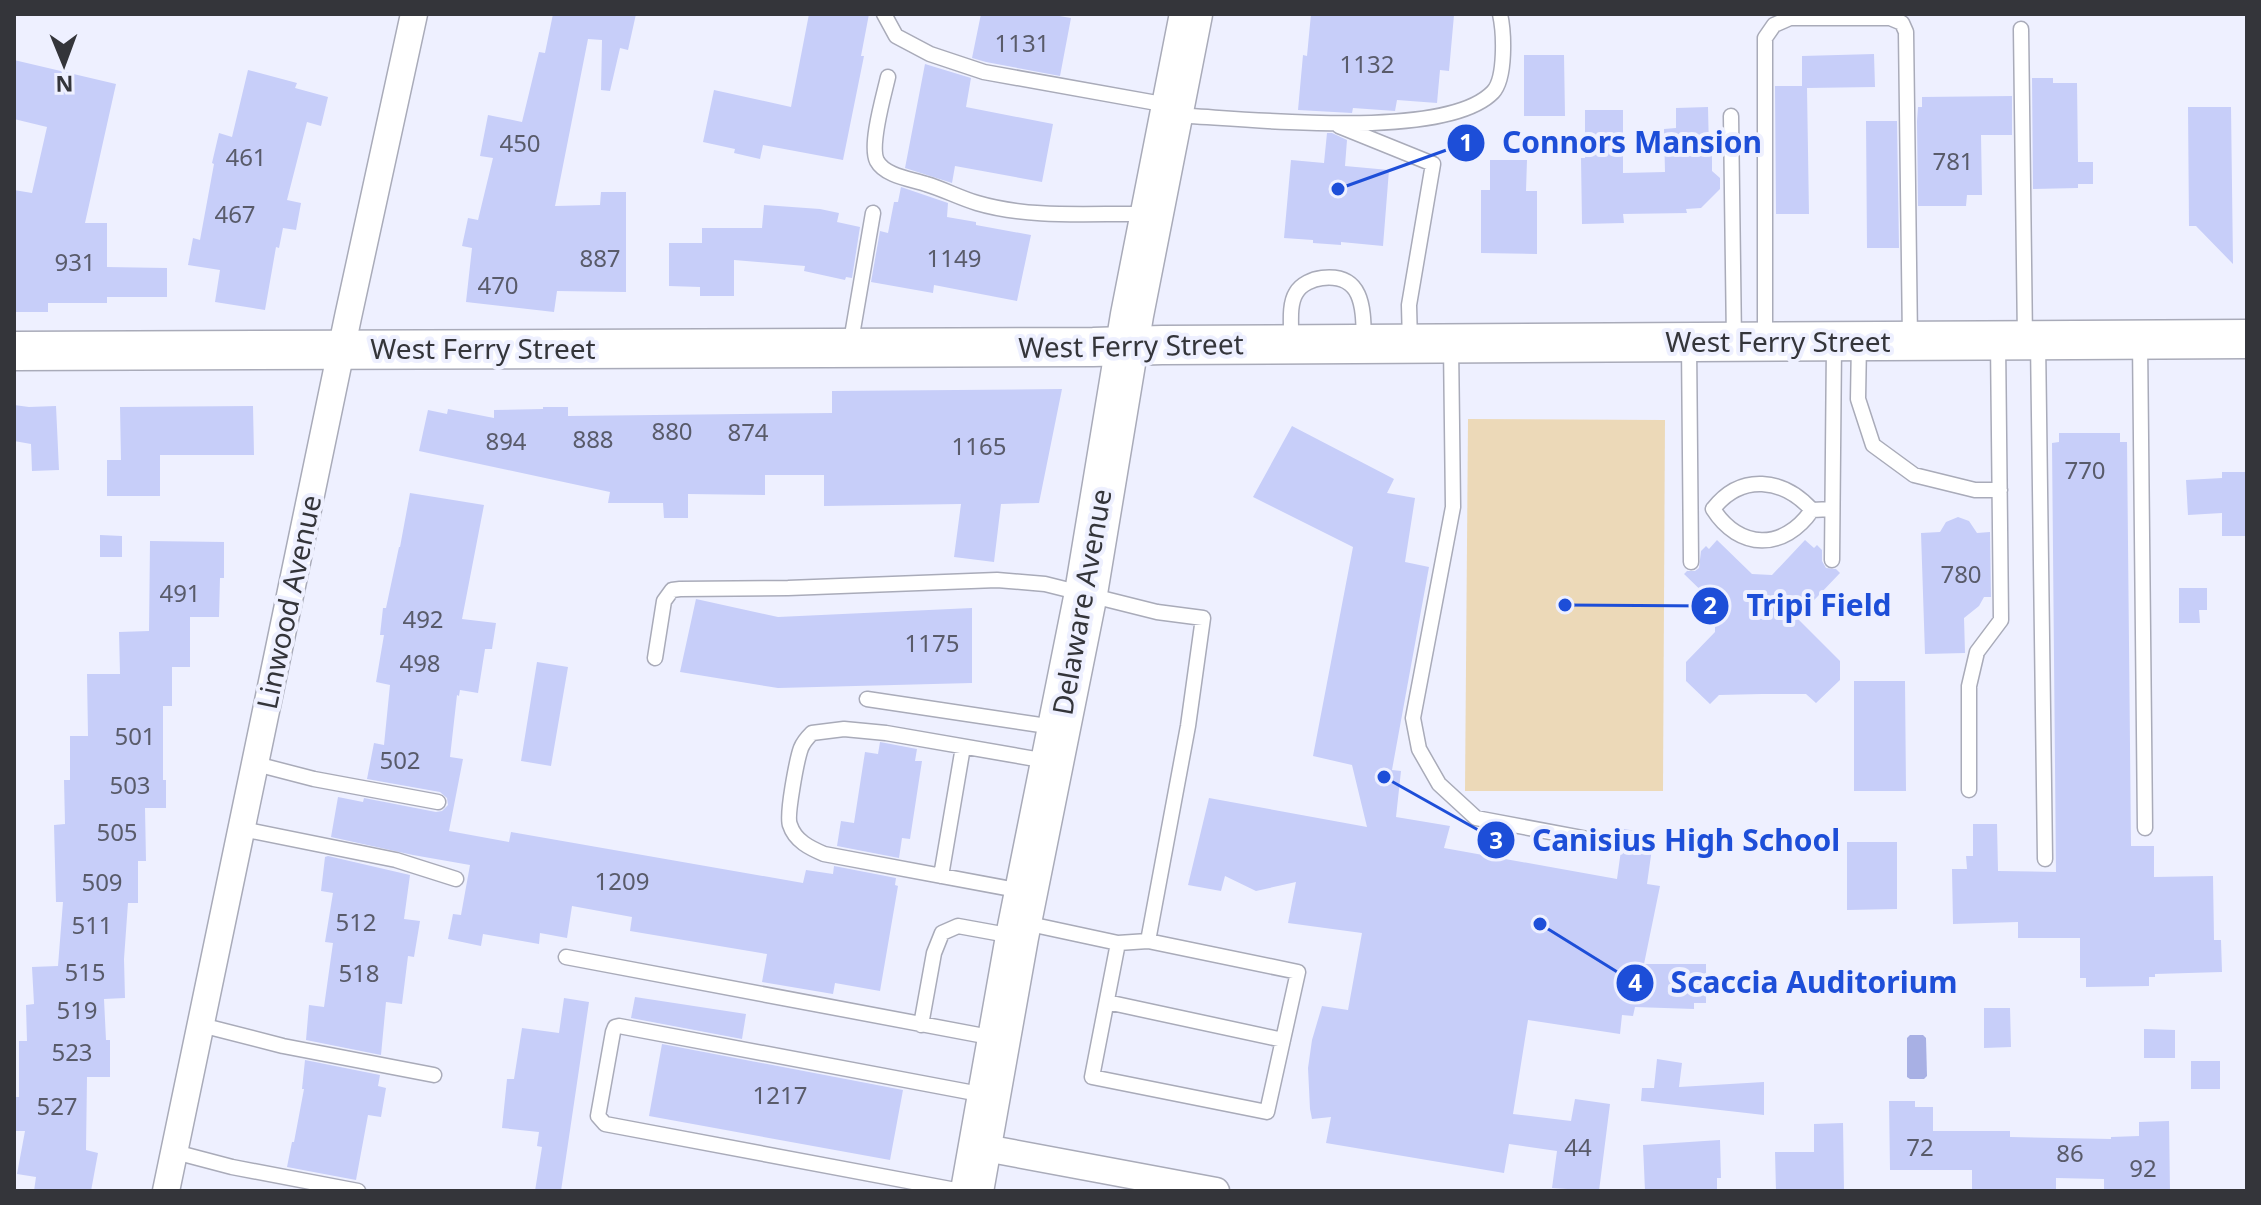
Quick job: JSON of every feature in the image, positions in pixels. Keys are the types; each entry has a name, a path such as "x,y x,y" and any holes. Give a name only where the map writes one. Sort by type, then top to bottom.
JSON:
{"main road":[{"name":"Delaware Avenue","path":"972,1191 1021,917 1086,593 1126,346 1172,110 1186,17"}],"street":[{"name":"Linwood Avenue","path":"166,1191 414,14"},
{"name":"West Ferry Street","path":"14,351 2247,339"},
{"path":"980,1147 1216,1191"}],"lane":[{"path":"884,14 896,36 930,54 984,72 1172,110 1333,124 1433,119 1478,105 1496,89 1503,58 1500,14"},
{"path":"1750,343 1765,38 1774,25 1790,18 1890,18 1902,23 1906,32 1910,341"},
{"path":"2021,29 2020,341 2045,859"},
{"path":"888,77 874,149 877,162 891,173 947,190 976,203 1011,210 1152,214"},
{"path":"1731,116 1750,343"},
{"path":"1333,124 1433,164 1409,305 1410,344"},
{"path":"850,348 873,213"},
{"path":"1291,345 1292,303 1296,292 1307,282 1322,278 1340,279 1354,286 1363,306 1364,345"},
{"path":"2140,340 2145,828"},
{"path":"1969,790 1969,686 1977,652 2001,620 2000,490 2020,341"},
{"path":"1847,342 1858,399 1873,445 1914,475 1975,490 2000,490"},
{"path":"1832,560 1832,509 1847,342"},
{"path":"1689,343 1691,562"},
{"path":"1451,344 1453,507 1413,718 1419,749 1439,784 1476,818 1609,843"},
{"path":"1713,509 1722,497 1747,485 1761,483 1789,490 1812,510"},
{"path":"1691,509 1713,509"},
{"path":"1713,509 1732,531 1746,538 1761,540 1785,535 1812,510 1832,509"},
{"path":"655,658 664,601 672,590 997,580 1045,584 1157,612 1203,618 1188,726 1148,941"},
{"path":"867,699 1055,745"},
{"path":"1055,745 963,747 844,729 812,733 801,746 789,823 798,839 824,854 941,876 1021,917 1118,943 1148,941 1298,972 1267,1112 1092,1077 1118,943"},
{"path":"941,876 963,747"},
{"path":"256,764 314,779 438,802"},
{"path":"242,829 396,860 456,879"},
{"path":"921,1025 934,953 942,933 958,926 1021,917"},
{"path":"566,957 999,1039"},
{"path":"1107,1002 1283,1040"},
{"path":"201,1025 295,1049 434,1075"},
{"path":"961,1191 605,1124 598,1116 613,1032 619,1026 989,1096"},
{"path":"175,1152 232,1167 358,1191"}],"shaded area":[{"path":"1468,419 1665,420 1663,791 1465,791"}],"water":[{"path":"1910,1035 1926,1038 1927,1076 1924,1079 1907,1077 1907,1038"}],"building":[{"path":"553,14 636,14 628,50 620,48 610,91 601,90 602,40 588,39 555,206 600,205 601,192 626,192 626,292 557,291 554,312 466,302 472,248 462,246 468,218 478,220 493,158 480,156 488,115 522,122 539,52 545,53"},
{"path":"809,14 869,14 861,56 864,56 843,160 763,145 760,159 734,153 735,149 703,142 714,90 791,107"},
{"path":"981,14 1048,14 1071,18 1060,76 972,58"},
{"path":"1311,14 1454,15 1449,71 1440,70 1437,103 1397,100 1395,111 1353,108 1352,113 1298,110 1303,55 1307,56"},
{"path":"1874,54 1875,87 1807,88 1809,214 1776,214 1775,86 1802,86 1802,56"},
{"path":"1524,55 1564,55 1565,116 1524,116"},
{"path":"14,60 116,84 85,223 107,223 107,267 167,268 167,297 107,297 107,303 48,303 48,312 14,312 14,190 32,193 47,127 14,119"},
{"path":"925,64 971,78 966,107 1053,124 1042,182 955,166 952,183 905,168"},
{"path":"248,70 297,83 295,88 328,97 321,126 307,122 287,200 301,203 296,230 283,228 279,248 276,247 265,310 215,302 220,270 188,265 193,238 200,240 219,133 232,137"},
{"path":"2032,78 2053,78 2053,83 2077,83 2078,162 2093,162 2093,184 2078,184 2078,188 2033,189"},
{"path":"2012,96 2012,135 1981,135 1982,195 1967,195 1966,206 1918,206 1917,121 1922,97"},
{"path":"1708,107 1709,151 1712,151 1712,171 1720,178 1720,189 1701,208 1686,209 1687,213 1623,214 1624,223 1582,224 1581,158 1585,158 1585,110 1623,110 1623,173 1665,172 1664,129 1676,128 1676,108"},
{"path":"2188,107 2231,107 2233,264 2196,226 2189,226"},
{"path":"1866,121 1897,121 1899,248 1867,248"},
{"path":"1327,133 1347,140 1345,166 1389,170 1383,246 1313,243 1313,240 1284,238 1291,160 1324,163"},
{"path":"1490,160 1527,160 1526,191 1537,191 1537,254 1481,253 1481,190 1490,190"},
{"path":"901,187 948,203 947,217 1031,235 1017,301 934,285 933,293 871,282 880,231 888,233 894,202 898,202"},
{"path":"764,205 839,213 837,222 860,227 852,278 846,277 845,280 804,271 805,266 734,260 734,296 700,296 700,287 669,286 669,243 702,243 702,228 762,228"},
{"path":"1062,389 1039,503 1001,504 994,562 954,557 961,504 824,506 824,475 765,475 765,495 688,494 688,518 664,518 663,503 608,503 610,492 419,451 428,410 447,414 448,409 494,418 494,410 543,407 568,407 568,416 832,413 832,391"},
{"path":"14,405 56,406 59,470 32,471 31,444 14,441"},
{"path":"253,406 254,455 160,455 160,496 107,496 107,460 121,460 120,407"},
{"path":"1292,426 1394,479 1387,493 1415,498 1405,562 1429,567 1392,770 1401,771 1396,817 1450,826 1444,848 1617,879 1624,829 1654,834 1647,884 1660,886 1644,964 1706,964 1706,1003 1694,1003 1694,1009 1635,1007 1633,1016 1622,1015 1620,1034 1528,1020 1513,1114 1571,1121 1575,1099 1610,1104 1599,1191 1552,1188 1557,1151 1509,1144 1504,1173 1326,1143 1331,1117 1312,1119 1310,1109 1308,1068 1312,1040 1322,1006 1348,1010 1362,933 1288,923 1296,882 1256,891 1225,876 1221,891 1188,885 1209,798 1367,827 1352,765 1313,756 1353,547 1253,497"},
{"path":"2059,433 2120,433 2120,442 2127,442 2131,846 2154,846 2154,877 2213,876 2214,940 2221,940 2222,972 2155,974 2155,977 2149,977 2149,986 2086,987 2086,978 2080,978 2080,938 2018,938 2018,922 1953,924 1952,869 1967,869 1966,856 1973,856 1973,824 1997,824 1998,871 2056,872 2052,443 2059,442"},
{"path":"2222,472 2247,472 2247,536 2222,536 2222,513 2188,515 2186,480 2222,478"},
{"path":"410,493 484,505 462,619 496,623 492,649 485,649 478,693 460,690 457,695 450,757 463,759 449,831 509,842 511,832 803,883 806,870 833,874 834,866 896,878 895,885 898,886 880,991 835,983 833,994 762,982 767,954 630,931 632,917 572,906 567,938 540,933 539,944 483,934 481,946 448,939 453,914 461,915 470,865 331,837 338,797 363,802 364,798 436,812 448,805 447,798 440,792 367,779 374,743 384,745 390,685 376,682 384,635 380,635 383,608 386,608"},
{"path":"1958,517 1969,521 1977,533 1990,532 1991,597 1984,597 1979,606 1964,618 1965,653 1925,654 1921,533 1940,532 1946,522"},
{"path":"100,535 122,536 122,557 100,557"},
{"path":"1717,540 1752,574 1772,575 1805,540 1822,550 1826,568 1836,569 1840,573 1797,618 1840,661 1840,680 1816,703 1806,694 1762,694 1719,695 1710,704 1686,681 1686,662 1715,632 1715,604 1684,574 1699,568 1701,551 1706,546 1709,549"},
{"path":"150,541 224,542 219,617 190,617 190,667 172,667 172,706 163,706 166,808 145,808 146,861 138,861 138,903 128,903 125,998 104,999 106,1040 110,1040 110,1077 87,1077 86,1150 98,1153 91,1191 34,1191 36,1177 17,1174 25,1131 14,1131 14,1097 19,1097 19,1041 27,1041 26,1005 34,1004 32,967 58,966 63,902 56,902 54,825 65,824 64,780 70,780 70,736 88,736 87,674 120,674 119,632 149,631"},
{"path":"2179,588 2207,588 2207,610 2199,610 2200,623 2179,623"},
{"path":"696,599 778,617 972,608 972,683 778,688 680,672"},
{"path":"537,662 568,667 551,766 521,761"},
{"path":"1854,681 1905,681 1906,791 1854,791"},
{"path":"880,742 917,749 915,761 922,761 910,839 902,838 899,858 837,846 841,821 854,823 865,752 878,754"},
{"path":"1847,842 1897,842 1897,909 1847,910"},
{"path":"325,857 410,875 404,919 420,921 414,957 408,956 402,1004 386,1002 381,1055 306,1040 309,1005 324,1007 333,943 325,942 333,893 321,891"},
{"path":"635,997 746,1014 742,1039 631,1018"},
{"path":"564,998 589,1002 561,1191 535,1191 542,1147 537,1146 539,1132 502,1128 507,1079 514,1079 522,1028 559,1033"},
{"path":"1984,1008 2010,1008 2011,1047 1984,1048"},
{"path":"2144,1029 2175,1030 2175,1058 2144,1058"},
{"path":"662,1044 903,1090 890,1160 649,1116"},
{"path":"1657,1059 1682,1063 1679,1087 1764,1082 1764,1115 1641,1101 1642,1088 1654,1088"},
{"path":"305,1060 380,1075 378,1086 386,1088 381,1117 368,1115 356,1180 287,1167 304,1089"},
{"path":"2191,1061 2220,1061 2220,1089 2191,1089"},
{"path":"1889,1101 1915,1101 1915,1107 1933,1107 1933,1131 2010,1131 2010,1137 2111,1139 2139,1136 2139,1122 2169,1121 2170,1191 2104,1191 2104,1179 2056,1178 2056,1191 1972,1191 1972,1170 1890,1170"},
{"path":"1843,1123 1844,1191 1776,1191 1775,1152 1814,1152 1814,1124"},
{"path":"1720,1140 1721,1178 1717,1178 1717,1191 1645,1191 1643,1145"}],"place":[{"name":"Connors Mansion","path":"1338,189"},
{"name":"Tripi Field","path":"1565,605"},
{"name":"Canisius High School","path":"1384,777"},
{"name":"Scaccia Auditorium","path":"1540,924"}]}
